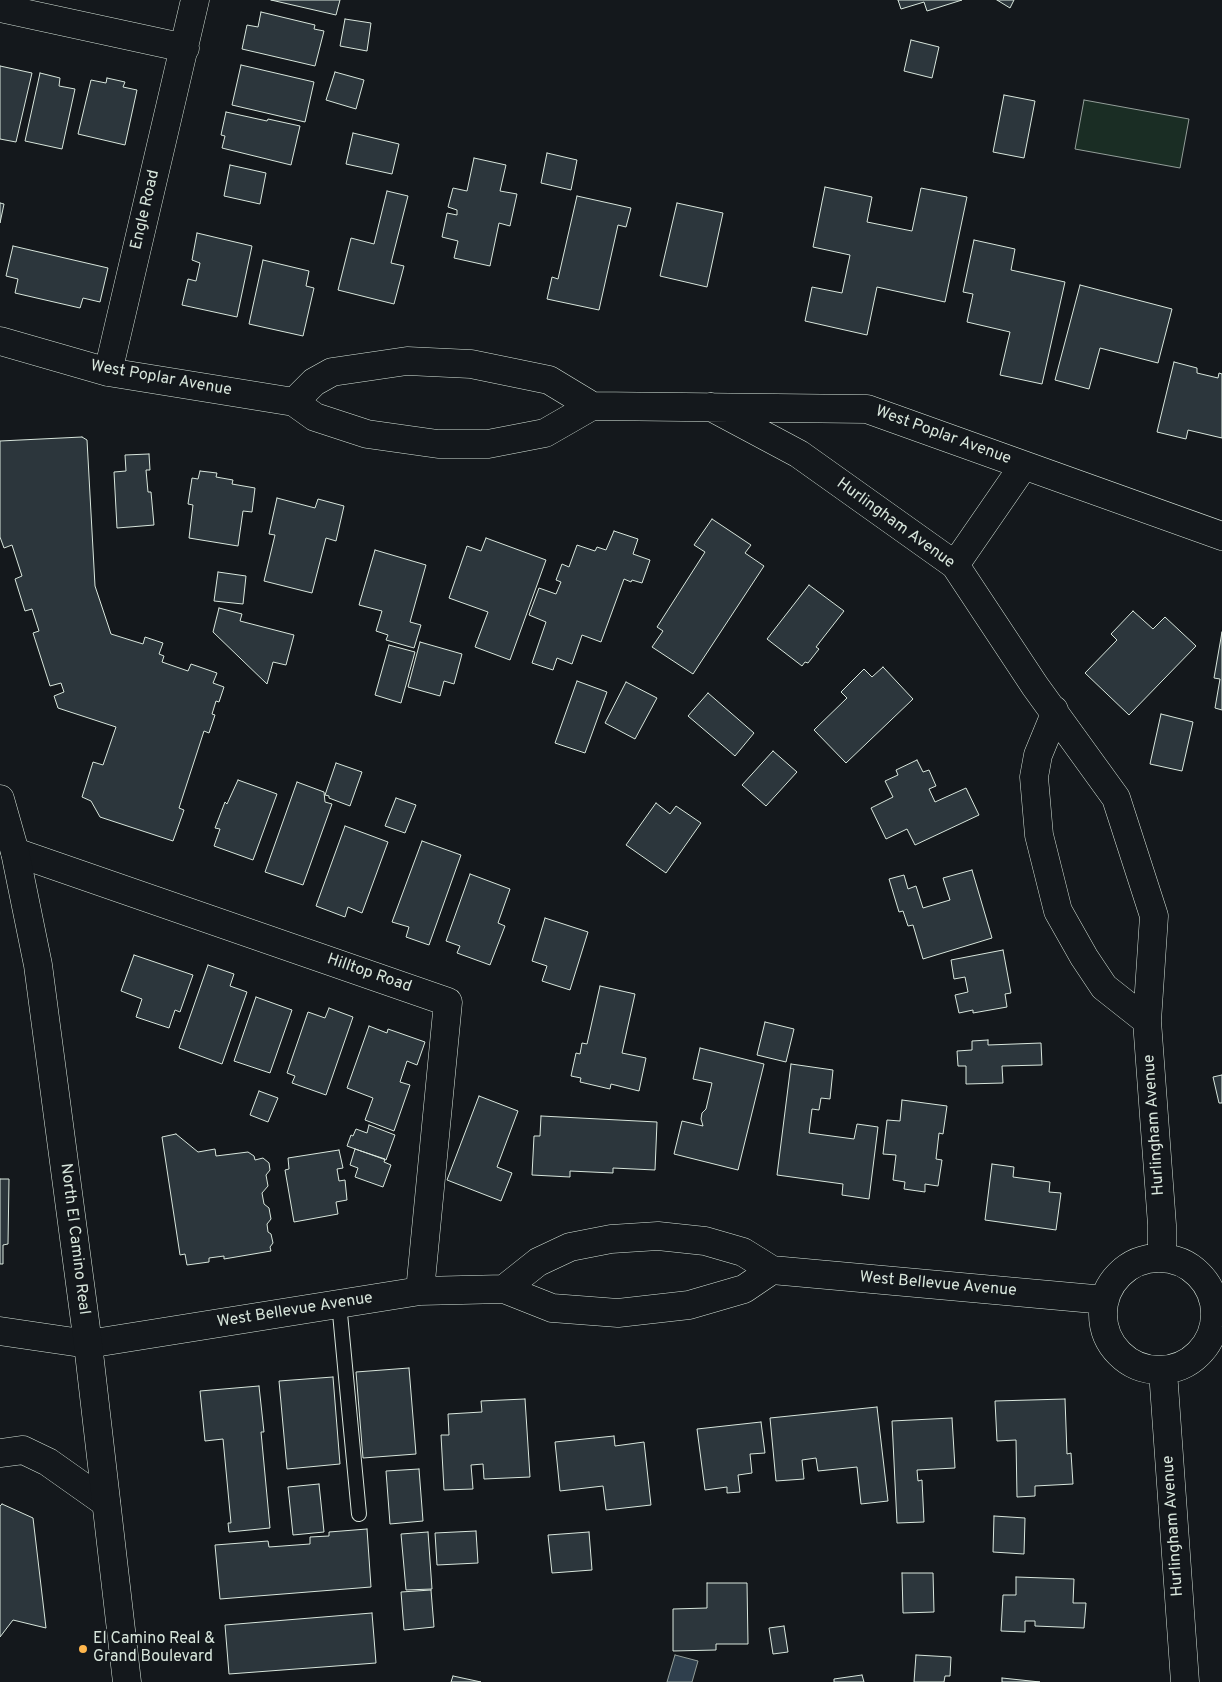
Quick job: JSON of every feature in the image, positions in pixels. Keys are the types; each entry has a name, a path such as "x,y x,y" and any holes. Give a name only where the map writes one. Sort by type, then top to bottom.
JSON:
{"street":[{"name":"Engle Road","path":"108,372 195,0"},
{"path":"0,8 185,48"},
{"name":"West Poplar Avenue","path":"0,341 108,372 294,402 315,417 367,434 438,444 488,444 545,433 592,406 867,409 1222,536"},
{"path":"294,402 314,382 332,372 407,361 471,364 549,380 592,406"},
{"name":"Hurlingham Avenue","path":"711,407 799,454 954,565 1035,686 1116,798 1154,916 1147,1021 1162,1225 1162,1258"},
{"path":"954,565 1024,465"},
{"path":"1054,710 1052,721 1038,755 1034,776 1039,835 1058,911 1104,988 1147,1021"},
{"name":"North El Camino Real","path":"0,799 15,852 38,965 88,1344 127,1682"},
{"name":"Hilltop Road","path":"15,852 448,1002 420,1291"},
{"name":"West Bellevue Avenue","path":"504,1289 538,1262 570,1248 611,1239 658,1236 705,1241 743,1252 772,1270 1105,1300"},
{"path":"1162,1258 1179,1262 1193,1270 1205,1282 1212,1296 1218,1330 1195,1358 1180,1367 1163,1371 1146,1369 1129,1362 1116,1350 1107,1335 1103,1318 1105,1300 1112,1283 1126,1269 1143,1260 1162,1258"},
{"name":"West Bellevue Avenue","path":"0,1331 88,1344 420,1291 504,1289 552,1308 618,1313 689,1305 744,1289 772,1270"},
{"name":"Hurlingham Avenue","path":"1163,1371 1185,1682"},
{"path":"0,1453 23,1450 48,1462 106,1503"}],"lane":[{"path":"339,1303 359,1514"}],"green space":[{"path":"1084,100 1189,119 1180,168 1075,149"}],"water":[{"path":"675,1655 698,1661 692,1682 667,1682"}],"building":[{"path":"271,0 340,0 336,15"},
{"path":"898,0 962,0 927,11 924,2 901,9"},
{"path":"997,0 1014,0 1010,8"},
{"path":"261,12 315,25 314,29 324,31 315,66 242,49 247,25 258,27"},
{"path":"345,19 371,23 367,51 340,46"},
{"path":"911,40 939,47 932,78 904,71"},
{"path":"241,65 314,82 305,122 232,105"},
{"path":"0,66 32,73 16,142 0,139"},
{"path":"335,72 364,80 356,109 326,100"},
{"path":"40,73 60,78 59,86 75,89 62,149 25,141"},
{"path":"107,78 125,82 123,87 137,90 125,145 78,134 91,80 106,83"},
{"path":"1004,95 1035,101 1024,158 993,152"},
{"path":"226,112 300,126 291,165 222,148 225,136 221,135"},
{"path":"353,133 399,144 392,174 346,164"},
{"path":"547,153 577,160 571,190 541,183"},
{"path":"474,158 506,165 500,191 517,194 510,226 499,223 490,266 454,258 458,241 442,237 447,213 457,215 457,210 448,207 453,188 467,191"},
{"path":"230,165 266,173 260,204 224,196"},
{"path":"825,187 872,197 867,222 912,231 921,188 967,197 945,302 877,287 867,335 805,321 812,287 842,293 850,255 813,247"},
{"path":"387,191 408,196 391,263 404,266 394,304 338,290 351,238 374,244"},
{"path":"577,196 631,208 626,227 618,225 599,310 547,299 552,277 558,279"},
{"path":"0,203 4,204 0,223"},
{"path":"677,203 723,213 707,287 660,276"},
{"path":"197,233 252,246 237,317 182,305 188,279 196,281 200,263 192,260"},
{"path":"974,240 1015,249 1011,270 1065,282 1042,384 1000,375 1010,332 967,322 973,294 963,292"},
{"path":"13,246 108,268 100,302 83,298 80,308 15,293 18,279 6,276"},
{"path":"263,260 309,271 306,286 314,288 303,336 249,324"},
{"path":"1080,285 1172,309 1158,363 1100,348 1089,389 1055,380"},
{"path":"1174,362 1197,368 1197,373 1218,378 1219,373 1222,374 1222,438 1188,430 1186,439 1157,432"},
{"path":"82,437 87,440 95,586 111,634 143,644 145,637 163,643 159,654 164,656 162,662 188,671 191,664 217,673 213,683 224,687 219,702 216,701 212,714 215,715 209,733 204,731 179,808 184,810 173,841 100,817 91,801 82,797 93,762 103,765 116,727 58,708 54,696 64,692 61,683 50,686 33,633 39,631 32,609 25,611 15,579 22,576 12,545 4,548 0,537 0,441"},
{"path":"149,454 150,470 146,470 148,492 151,492 154,525 117,528 114,472 126,471 125,455"},
{"path":"200,471 217,473 216,477 233,480 232,484 255,488 252,512 243,511 238,546 189,538 193,505 188,504 192,478 198,479"},
{"path":"277,498 315,508 318,499 344,506 336,541 326,538 312,593 264,581 275,535 269,534"},
{"path":"712,519 751,545 745,553 764,566 693,674 652,647 663,631 657,627 705,552 694,545"},
{"path":"614,531 638,539 633,554 650,560 642,583 624,579 601,642 582,635 572,664 557,658 553,670 532,663 546,622 529,615 539,588 556,594 561,582 556,580 562,564 569,567 577,545 595,551 597,547 606,550"},
{"path":"486,538 546,560 510,660 475,647 488,612 449,598 467,546 481,551"},
{"path":"375,550 426,565 410,622 421,625 414,648 386,640 388,635 376,631 382,611 359,605"},
{"path":"218,572 246,576 243,604 214,601"},
{"path":"809,585 844,611 816,647 819,649 808,663 805,662 802,666 767,639"},
{"path":"219,608 242,614 240,621 294,635 286,665 273,662 267,684 213,632"},
{"path":"1133,611 1153,629 1165,617 1196,646 1129,715 1085,673 1117,640 1111,634"},
{"path":"1222,632 1222,710 1215,708 1220,679 1214,678"},
{"path":"420,642 462,654 454,684 444,681 440,696 408,687"},
{"path":"389,645 415,652 401,703 375,695"},
{"path":"883,667 913,699 846,763 814,730 847,698 841,692 864,669 872,677"},
{"path":"577,681 607,692 585,753 555,743"},
{"path":"626,682 657,698 635,739 605,723"},
{"path":"708,693 754,733 735,756 688,716"},
{"path":"1161,714 1193,722 1182,771 1150,764"},
{"path":"773,751 797,772 766,806 742,785"},
{"path":"917,760 923,772 929,770 936,786 929,789 935,802 966,788 979,815 915,845 907,829 886,839 871,808 893,797 885,781 898,775 896,770"},
{"path":"336,763 362,772 350,806 325,795"},
{"path":"238,780 277,794 253,860 214,846 220,829 215,828 225,802 227,804"},
{"path":"297,782 324,792 325,802 332,804 303,885 265,872"},
{"path":"396,798 416,805 405,833 385,826"},
{"path":"656,803 670,814 676,806 701,823 666,873 626,845"},
{"path":"345,826 388,842 362,913 348,907 345,917 316,906"},
{"path":"422,841 461,855 429,945 406,937 409,927 392,922"},
{"path":"972,870 992,938 923,959 913,925 908,926 903,911 899,912 889,879 904,875 908,889 916,886 923,908 950,900 943,878"},
{"path":"470,874 510,889 498,923 505,926 490,965 457,953 460,946 446,941"},
{"path":"545,918 588,932 570,990 542,981 547,966 532,961"},
{"path":"1003,950 1011,993 1005,994 1007,1007 973,1013 973,1010 959,1013 955,995 968,992 965,977 954,979 951,960"},
{"path":"134,955 193,975 180,1012 175,1010 169,1028 136,1017 142,999 121,991"},
{"path":"208,965 234,974 230,986 247,992 222,1064 179,1048"},
{"path":"600,986 635,994 622,1053 646,1058 639,1091 611,1084 610,1089 580,1082 581,1078 571,1076 576,1053 580,1054 582,1043 587,1044"},
{"path":"256,997 292,1010 270,1073 234,1061"},
{"path":"329,1008 353,1017 326,1095 292,1083 295,1076 287,1073 308,1012 325,1018"},
{"path":"765,1022 794,1029 786,1062 757,1055"},
{"path":"369,1026 387,1033 388,1029 425,1042 417,1065 407,1061 400,1082 410,1085 394,1131 365,1120 373,1098 347,1088"},
{"path":"988,1040 988,1045 1041,1043 1042,1065 1002,1066 1003,1083 966,1084 966,1066 958,1066 957,1051 972,1050 972,1041"},
{"path":"700,1048 764,1064 738,1170 674,1154 682,1121 703,1126 702,1113 706,1109 712,1083 693,1079"},
{"path":"791,1064 833,1070 830,1099 821,1098 819,1110 812,1109 809,1133 854,1139 857,1124 878,1127 869,1199 842,1195 843,1184 777,1175"},
{"path":"1222,1075 1222,1103 1219,1103 1213,1077"},
{"path":"259,1091 278,1098 268,1122 250,1115"},
{"path":"479,1096 518,1111 497,1167 512,1173 501,1201 447,1180"},
{"path":"902,1100 947,1106 943,1134 939,1133 936,1159 942,1160 938,1186 925,1184 925,1192 904,1189 905,1182 893,1180 896,1155 883,1154 887,1120 900,1121"},
{"path":"541,1116 657,1122 655,1170 613,1168 613,1173 570,1171 570,1177 532,1175 534,1136 540,1136"},
{"path":"369,1125 395,1135 386,1160 347,1146 351,1135 353,1136 356,1129 367,1133"},
{"path":"176,1134 198,1152 215,1149 216,1156 248,1152 254,1156 255,1160 263,1158 269,1163 270,1170 266,1175 268,1186 262,1193 264,1204 269,1208 271,1219 267,1224 273,1243 270,1247 271,1251 224,1259 224,1256 209,1258 209,1262 187,1265 185,1254 180,1255 162,1137"},
{"path":"355,1149 385,1159 384,1162 391,1165 383,1187 355,1177 358,1168 350,1165"},
{"path":"339,1150 343,1168 337,1169 339,1181 345,1180 347,1200 336,1202 338,1214 294,1222 285,1170 289,1169 288,1158"},
{"path":"992,1164 1014,1167 1013,1177 1050,1182 1049,1192 1061,1193 1056,1230 985,1220"},
{"path":"0,1179 9,1179 8,1244 3,1245 3,1264 0,1264"},
{"path":"409,1368 416,1454 363,1458 356,1372"},
{"path":"333,1377 340,1464 287,1469 279,1381"},
{"path":"259,1386 264,1432 261,1432 270,1528 229,1532 228,1523 231,1523 223,1439 205,1441 200,1391"},
{"path":"525,1399 530,1477 484,1479 483,1464 471,1465 473,1489 444,1490 441,1435 449,1435 448,1414 482,1412 481,1401"},
{"path":"1065,1399 1067,1454 1071,1453 1073,1484 1035,1486 1035,1496 1017,1497 1016,1440 997,1441 995,1401"},
{"path":"877,1407 888,1501 861,1504 857,1467 818,1471 816,1458 802,1460 804,1479 776,1481 770,1418"},
{"path":"952,1418 955,1468 917,1470 918,1481 922,1480 924,1522 897,1523 892,1421"},
{"path":"761,1422 765,1453 750,1454 752,1473 738,1475 740,1492 727,1493 727,1487 705,1490 697,1429"},
{"path":"614,1436 615,1446 644,1442 651,1505 606,1510 603,1486 560,1491 555,1442"},
{"path":"419,1469 423,1521 390,1524 386,1471"},
{"path":"319,1484 324,1532 293,1535 288,1487"},
{"path":"2,1504 33,1518 46,1628 13,1620 0,1637 0,1506"},
{"path":"994,1516 1025,1518 1024,1554 993,1552"},
{"path":"367,1529 371,1587 220,1599 215,1545 268,1541 269,1547 310,1544 310,1537 329,1536 329,1532"},
{"path":"476,1531 478,1563 437,1565 435,1533"},
{"path":"428,1532 432,1589 406,1590 401,1534"},
{"path":"589,1532 592,1570 552,1573 548,1535"},
{"path":"902,1573 933,1573 934,1612 903,1613"},
{"path":"1016,1577 1074,1579 1073,1603 1086,1603 1084,1628 1035,1626 1035,1621 1025,1621 1025,1632 1001,1631 1003,1595 1016,1595"},
{"path":"707,1583 747,1583 748,1644 716,1644 716,1650 673,1651 673,1609 707,1608"},
{"path":"431,1590 434,1627 404,1630 401,1592"},
{"path":"372,1613 376,1663 229,1674 225,1625"},
{"path":"784,1626 788,1652 773,1654 769,1628"},
{"path":"916,1655 951,1657 950,1676 945,1676 944,1682 914,1682"},
{"path":"862,1675 864,1682 834,1682 834,1679"},
{"path":"453,1676 481,1682 451,1682"},
{"path":"1002,1678 1040,1682 1002,1682"}],"place":[{"name":"El Camino Real & Grand Boulevard","path":"83,1649"}]}
